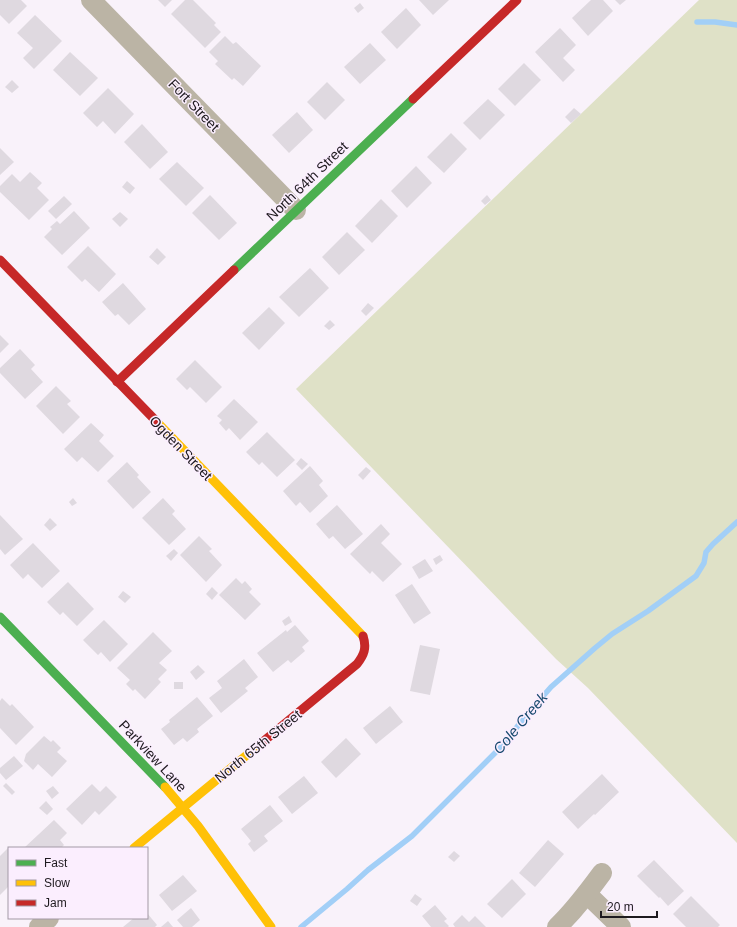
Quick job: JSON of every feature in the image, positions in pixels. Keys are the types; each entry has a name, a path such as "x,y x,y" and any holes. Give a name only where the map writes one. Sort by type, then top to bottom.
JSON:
{"street":[{"name":"Fort Street","path":"91,0 296,210"},
{"name":"North 64th Street","path":"118,382 517,0"},
{"name":"Ogden Street","path":"0,260 362,635"},
{"name":"Parkview Lane","path":"0,617 166,788 198,826 271,927"},
{"name":"North 65th Street","path":"135,847 358,664 365,651 365,641 362,635"},
{"path":"557,927 569,916 602,873"},
{"path":"587,894 621,927"},
{"path":"38,927 48,919"}],"green space":[{"path":"699,0 737,0 737,843 588,688 556,659 296,389"}],"building":[{"path":"0,0 21,0 27,6 9,24 0,15"},
{"path":"158,0 172,0 165,7"},
{"path":"185,0 193,0 216,23 214,25 221,32 205,48 171,14"},
{"path":"419,0 449,0 433,15"},
{"path":"591,0 603,0 613,11 588,36 572,18"},
{"path":"615,0 626,0 620,5"},
{"path":"360,3 364,8 358,13 354,8"},
{"path":"406,8 421,25 397,49 381,32"},
{"path":"35,15 62,41 34,69 23,58 33,48 17,33"},
{"path":"560,28 576,45 563,58 575,70 563,82 535,52"},
{"path":"225,36 233,44 236,42 261,66 243,86 234,78 232,80 215,64 218,61 209,52"},
{"path":"370,43 386,60 360,84 344,67"},
{"path":"70,52 98,78 80,96 53,70"},
{"path":"524,63 541,80 515,106 498,89"},
{"path":"12,80 19,87 12,93 5,87"},
{"path":"327,82 345,100 325,120 307,102"},
{"path":"108,88 134,114 115,134 103,121 97,127 83,113"},
{"path":"488,99 505,115 480,140 463,123"},
{"path":"574,108 581,114 571,123 565,117"},
{"path":"297,112 313,130 289,153 272,135"},
{"path":"142,124 168,152 150,169 124,142"},
{"path":"451,133 467,149 444,173 427,157"},
{"path":"0,148 14,162 0,175"},
{"path":"177,162 204,188 186,206 159,179"},
{"path":"416,166 432,183 407,208 391,191"},
{"path":"30,172 42,183 37,188 49,200 29,220 0,192 0,186 12,174 20,182"},
{"path":"127,181 135,188 130,194 122,187"},
{"path":"210,195 237,223 219,240 192,213"},
{"path":"487,195 491,200 485,205 481,201"},
{"path":"64,196 72,204 56,219 48,211"},
{"path":"381,199 398,216 372,243 355,226"},
{"path":"74,211 90,228 62,255 44,237 52,229 50,227 57,221 60,224"},
{"path":"120,212 128,219 120,227 112,219"},
{"path":"347,232 365,250 339,275 322,257"},
{"path":"88,246 116,274 99,292 85,279 82,282 67,267"},
{"path":"157,248 166,257 158,265 149,257"},
{"path":"310,268 329,288 299,317 279,297"},
{"path":"123,283 146,309 129,325 118,314 115,316 102,302"},
{"path":"368,303 374,308 366,316 361,311"},
{"path":"269,307 285,323 259,350 242,333"},
{"path":"330,320 335,325 329,330 324,326"},
{"path":"0,335 9,344 0,353"},
{"path":"20,349 35,365 31,369 43,382 25,399 0,373 0,368"},
{"path":"195,360 222,387 206,403 190,387 187,390 176,379"},
{"path":"56,386 71,401 67,404 80,417 63,434 36,406"},
{"path":"234,399 258,422 240,440 229,428 226,431 219,423 222,420 217,416"},
{"path":"91,423 104,435 99,441 114,456 98,472 82,457 77,462 64,449"},
{"path":"267,432 295,460 277,477 262,462 259,465 246,452"},
{"path":"301,458 308,464 302,470 296,464"},
{"path":"127,462 139,475 137,477 151,492 133,509 107,481"},
{"path":"310,466 323,481 319,485 328,496 310,513 300,502 296,506 283,491"},
{"path":"366,467 371,471 363,480 358,475"},
{"path":"73,498 77,503 72,506 69,502"},
{"path":"163,498 175,511 172,514 186,529 169,545 142,518"},
{"path":"337,505 363,534 345,549 333,536 329,539 316,524"},
{"path":"0,515 23,539 5,555 0,549"},
{"path":"50,518 57,525 50,531 44,525"},
{"path":"381,524 390,534 381,543 402,564 383,582 372,571 370,574 350,554"},
{"path":"199,536 212,549 209,551 222,565 206,582 180,555"},
{"path":"33,543 60,571 42,588 28,574 23,579 10,565"},
{"path":"174,549 178,553 171,561 166,556"},
{"path":"440,555 443,560 436,565 433,559"},
{"path":"425,559 433,571 419,579 412,567"},
{"path":"236,578 242,584 245,581 252,589 249,592 261,604 245,620 219,595"},
{"path":"68,582 94,609 77,626 63,612 60,615 47,602"},
{"path":"412,584 431,613 414,624 395,595"},
{"path":"212,587 218,593 212,600 206,594"},
{"path":"123,591 131,597 125,603 118,597"},
{"path":"289,616 292,622 285,626 282,621"},
{"path":"104,620 128,644 110,662 101,652 98,655 83,640"},
{"path":"295,625 309,641 302,647 305,651 291,663 288,660 273,672 257,653 286,630 287,632"},
{"path":"153,632 172,651 159,663 167,670 158,679 161,682 145,699 135,689 133,691 126,684 130,680 117,668"},
{"path":"420,645 440,649 430,695 410,691"},
{"path":"244,659 258,677 245,688 248,691 221,713 209,698 222,688 217,681"},
{"path":"198,665 205,672 196,680 190,672"},
{"path":"174,682 183,682 183,689 174,689"},
{"path":"197,697 213,716 197,729 199,732 187,742 183,738 174,745 161,729 170,722 169,720"},
{"path":"2,698 10,706 12,704 34,727 16,745 0,728 0,701"},
{"path":"390,706 403,722 376,744 363,728"},
{"path":"44,736 51,742 53,740 61,748 57,752 67,761 52,777 38,764 33,770 24,761 26,754"},
{"path":"346,738 361,754 336,778 321,762"},
{"path":"14,756 23,766 6,780 0,773 0,768"},
{"path":"602,774 619,792 578,829 562,812"},
{"path":"304,776 318,793 292,814 278,797"},
{"path":"6,783 15,792 12,795 3,786"},
{"path":"92,784 100,792 106,786 117,797 99,815 95,811 82,825 66,809"},
{"path":"53,786 59,793 52,799 46,791"},
{"path":"46,801 53,809 47,815 39,808"},
{"path":"270,805 283,821 264,836 268,841 254,852 248,844 251,841 241,829"},
{"path":"54,820 67,833 60,840 64,845 62,847 25,847"},
{"path":"548,840 564,854 535,887 519,873"},
{"path":"8,848 8,887 0,895 0,856"},
{"path":"454,851 460,856 454,862 448,857"},
{"path":"654,860 684,891 668,906 637,876"},
{"path":"183,875 197,891 172,911 159,895"},
{"path":"512,879 526,894 502,918 487,904"},
{"path":"415,894 422,899 417,906 410,901"},
{"path":"691,896 720,925 718,927 686,927 673,914"},
{"path":"435,905 447,919 444,921 449,926 448,927 431,927 422,916"},
{"path":"191,908 200,920 192,927 183,927 177,920"},
{"path":"148,914 157,925 155,927 123,927 133,919 148,919"},
{"path":"462,915 469,922 475,916 486,927 455,927 453,924"},
{"path":"168,921 173,927 161,927"}],"waterway":[{"path":"697,22 715,22 737,25"},
{"name":"Cole Creek","path":"301,927 368,870 412,836 502,746 551,687 612,634 648,611 696,576 704,563 706,552 737,522"}],"traffic: fast":[{"path":"234,270 413,99"},
{"path":"0,617 165,787"}],"traffic: slow":[{"path":"157,422 363,636"},
{"path":"135,847 259,745"},
{"path":"165,787 198,826 271,927"}],"traffic: jam":[{"path":"413,99 517,0"},
{"path":"0,260 157,422"},
{"path":"117,382 234,270"},
{"path":"259,745 357,664 364,651 365,644 363,636"}]}
